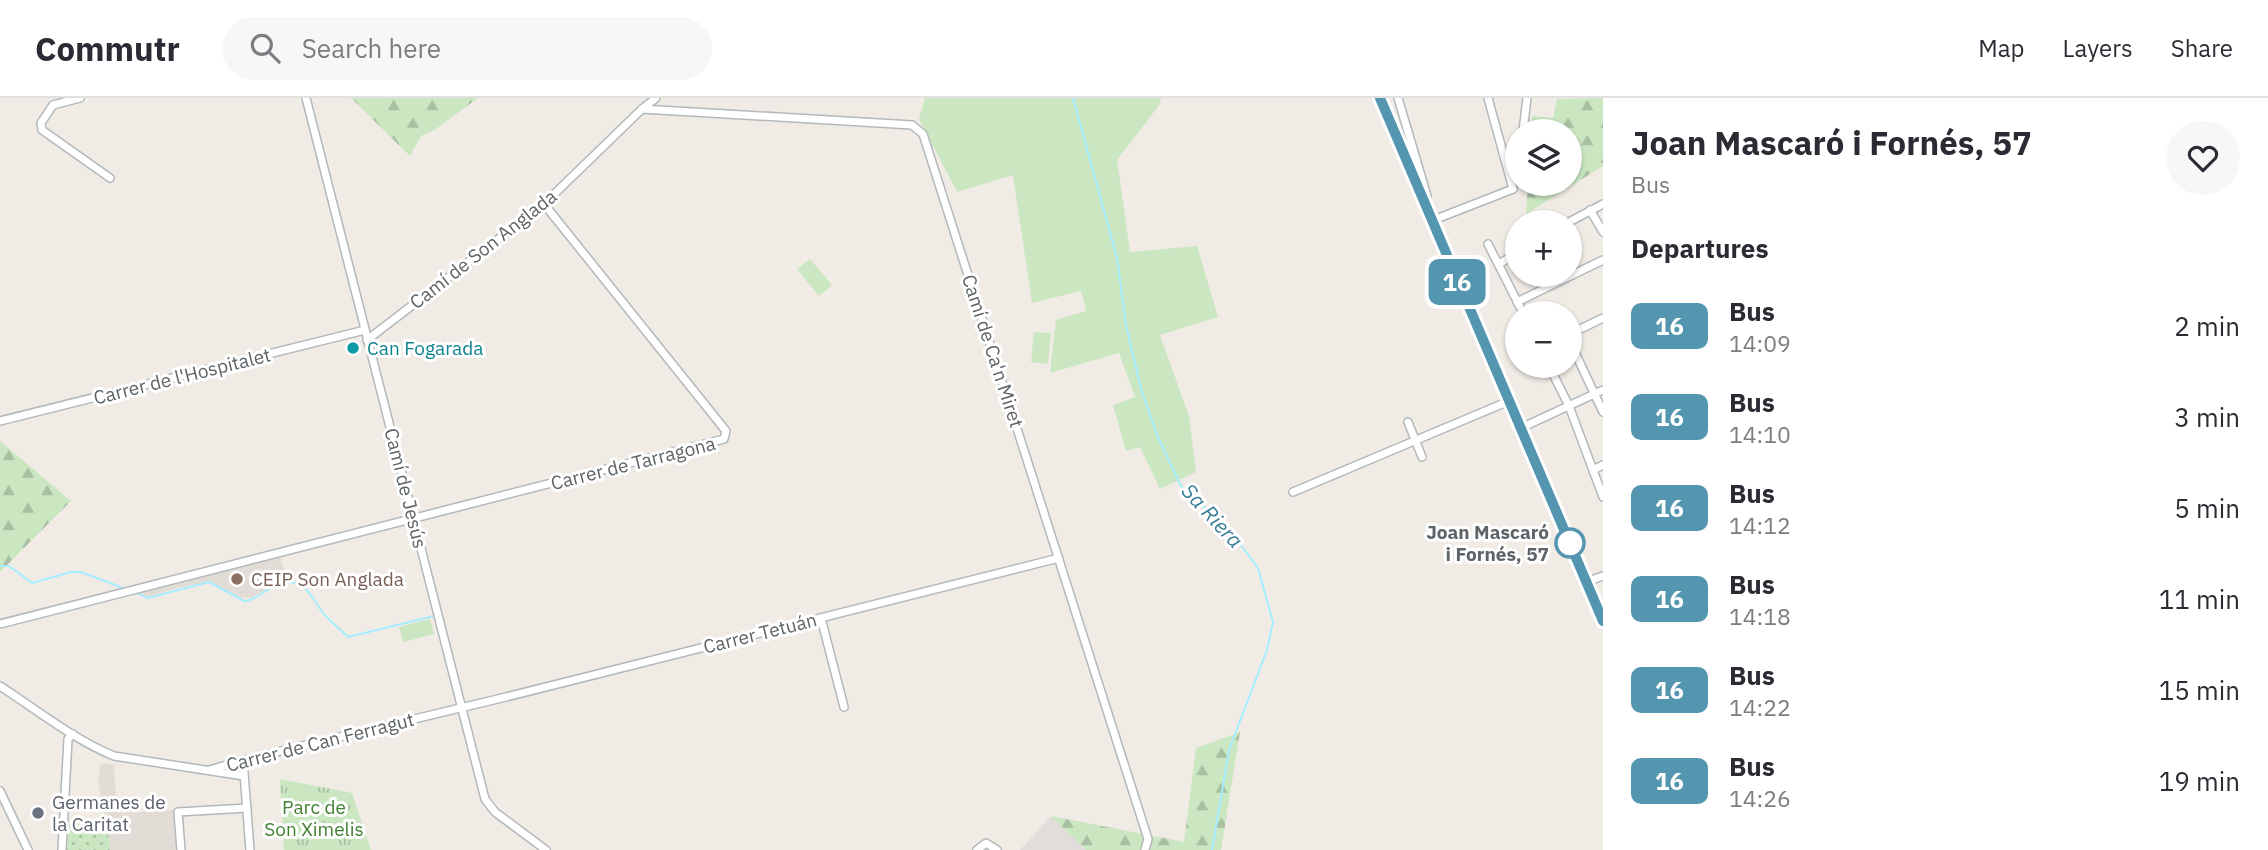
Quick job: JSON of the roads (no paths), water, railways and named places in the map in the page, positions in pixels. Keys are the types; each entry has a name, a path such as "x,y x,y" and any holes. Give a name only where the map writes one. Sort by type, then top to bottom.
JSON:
{"street":[{"path":"80,98 52,105 41,123 42,130 110,178"},
{"name":"Camí de Jesús","path":"306,98 461,707 489,807 546,850"},
{"name":"Camí de Son Anglada","path":"367,340 544,204 656,98"},
{"path":"1380,98 1603,621"},
{"path":"1398,98 1427,196 1424,204"},
{"path":"1488,98 1505,153"},
{"path":"1524,119 1527,98"},
{"name":"Camí de Ca'n Miret","path":"642,109 912,125 923,134 1148,839 1146,850"},
{"path":"1431,221 1505,190"},
{"name":"Carrer de Tarragona","path":"414,519 724,439 726,436 726,431 544,204"},
{"path":"1582,215 1603,204"},
{"path":"1590,210 1603,232"},
{"path":"1488,244 1517,301"},
{"path":"1499,264 1505,260"},
{"path":"1519,301 1603,260"},
{"path":"1582,328 1603,318"},
{"name":"Carrer de l'Hospitalet","path":"0,421 365,330"},
{"path":"1582,362 1600,391 1603,412"},
{"path":"1555,378 1569,406 1603,497"},
{"path":"1521,428 1600,391"},
{"path":"1293,492 1509,401"},
{"path":"1408,422 1422,457"},
{"path":"1593,470 1603,465"},
{"path":"0,624 414,519"},
{"name":"Carrer Tetuán","path":"461,707 1059,558"},
{"path":"1586,582 1603,576"},
{"path":"821,618 844,707"},
{"path":"0,686 73,734 68,739 62,850"},
{"name":"Carrer de Can Ferragut","path":"209,770 461,707"},
{"name":"Carrer de Can Ferragut","path":"73,734 114,756 244,776"},
{"path":"243,760 250,850"},
{"path":"0,791 28,850"},
{"path":"181,850 178,812 247,808"},
{"path":"977,850 986,843 997,850"}],"waterway":[{"name":"Sa Riera","path":"1073,98 1117,258 1126,325 1141,389 1157,435 1181,486 1232,533 1258,568 1273,622 1267,650 1229,750 1212,850"},
{"path":"0,566 9,566 32,583 71,572 81,572 123,588"},
{"path":"137,593 148,598 209,582 244,601 273,587 293,582 305,588 327,617 348,637 434,616"}],"place":[{"name":"Can Fogarada","path":"353,348"},
{"name":"Joan Mascaró i Fornés, 57","path":"1570,543"},
{"name":"CEIP Son Anglada","path":"237,579"},
{"name":"Germanes de la Caritat","path":"38,813"}],"park label":[{"name":"Parc de Son Ximelis","path":"314,818"}]}
